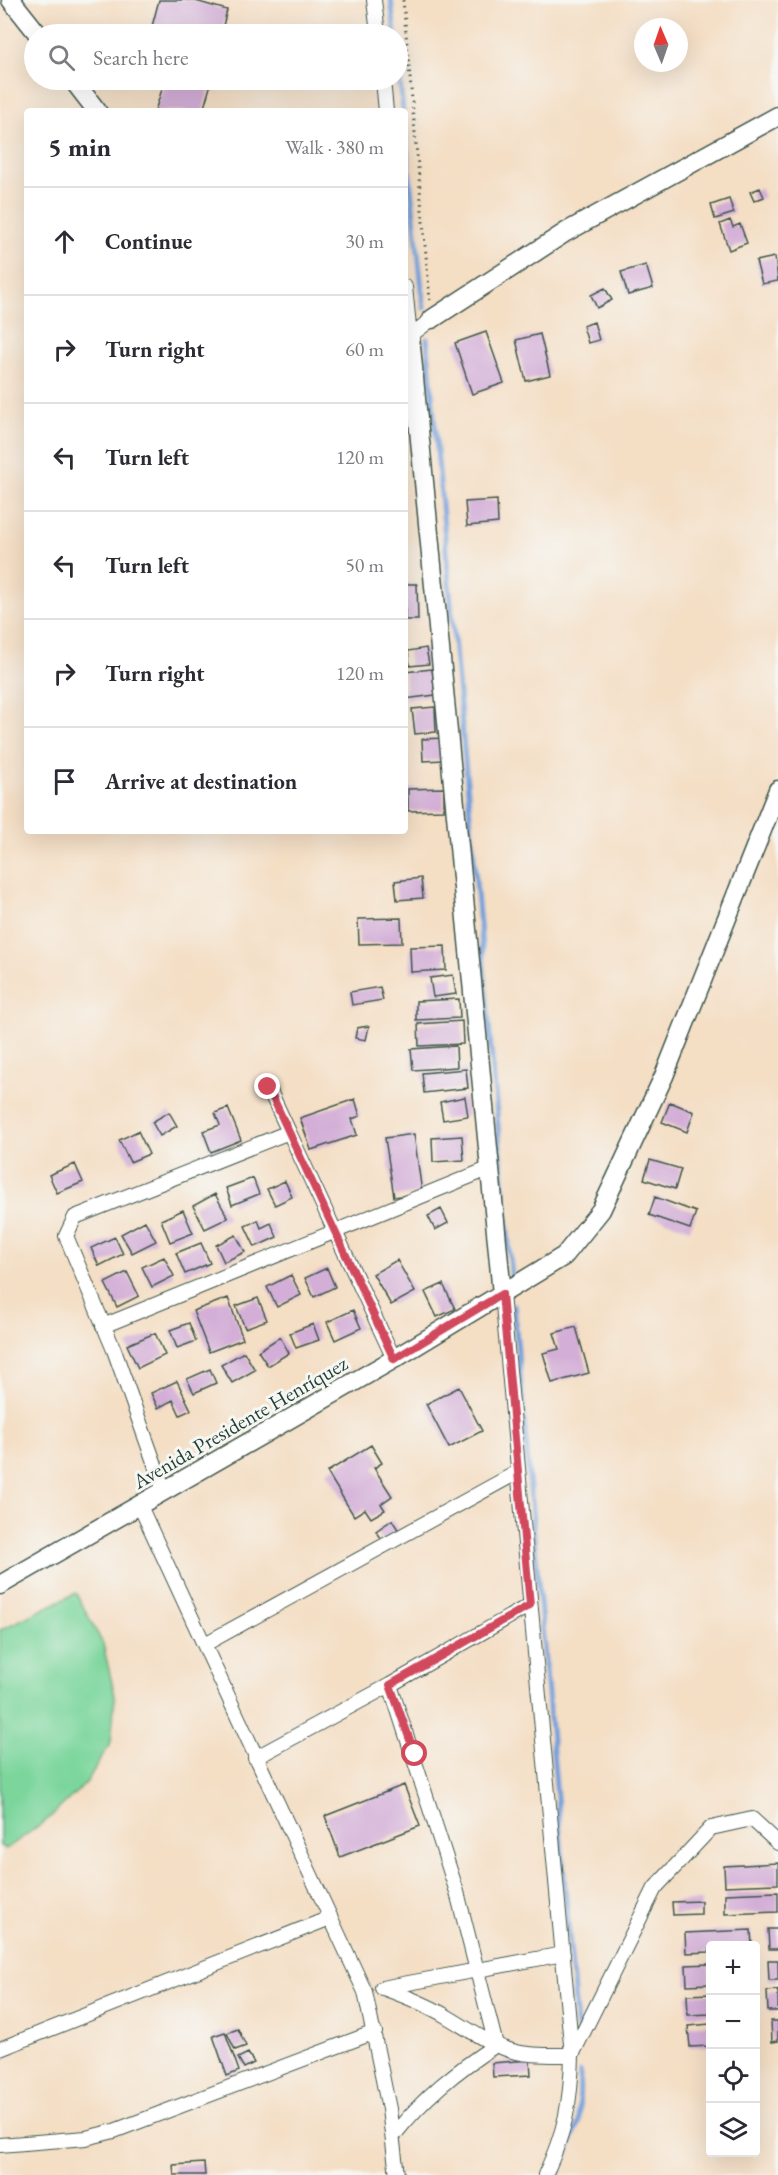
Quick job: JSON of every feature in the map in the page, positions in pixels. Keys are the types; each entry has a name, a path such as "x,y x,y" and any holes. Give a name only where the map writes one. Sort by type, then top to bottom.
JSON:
{"street":[{"path":"11,0 30,24"},
{"path":"374,0 377,24"},
{"path":"81,90 95,108"},
{"path":"384,90 386,108"},
{"path":"545,2175 568,2117 572,2096 572,2055 502,1294 408,336 566,231 778,116"},
{"name":"Avenida Presidente Henríquez","path":"0,1585 394,1359 564,1256 601,1210 664,1076 778,790"},
{"path":"268,1087 394,1359"},
{"path":"164,1490 104,1326 66,1236 75,1217 289,1132"},
{"path":"104,1326 488,1169"},
{"path":"205,1644 518,1472"},
{"path":"140,1506 365,1992 375,2032 394,2136 397,2175"},
{"path":"255,1758 390,1685 530,1605"},
{"path":"390,1685 454,1885 496,2045"},
{"path":"572,2055 655,1887 711,1828 752,1820 778,1843"},
{"path":"0,2049 330,1918"},
{"path":"365,1992 476,1968 563,1954"},
{"path":"383,1988 413,1999 447,2017 475,2036 496,2045 535,2054 572,2055"},
{"path":"0,2145 86,2138 114,2131 375,2032"},
{"path":"394,2136 414,2109 458,2069 496,2045"}],"path":[{"path":"403,0 405,24"},
{"path":"408,55 432,319"}],"green space":[{"path":"76,1593 103,1644 115,1696 111,1742 86,1783 47,1820 6,1849 0,1846 0,1630"}],"building":[{"path":"159,0 192,0 227,10 224,24 153,24"},
{"path":"162,90 209,90 204,108 156,108"},
{"path":"760,188 764,197 754,201 750,192"},
{"path":"729,199 734,213 715,219 711,205"},
{"path":"730,220 733,227 740,224 747,243 729,250 720,224"},
{"path":"775,257 778,281 762,284 756,261"},
{"path":"646,265 653,288 628,295 621,272"},
{"path":"605,288 612,300 597,308 591,295"},
{"path":"594,322 599,340 588,343 583,326"},
{"path":"486,332 504,383 472,394 455,343"},
{"path":"540,334 550,375 526,381 516,340"},
{"path":"497,500 498,523 467,526 465,502"},
{"path":"408,584 417,584 418,620 408,620"},
{"path":"426,648 429,664 410,666 408,651"},
{"path":"432,669 435,695 408,699 408,672"},
{"path":"435,707 436,732 415,734 412,709"},
{"path":"444,738 445,760 423,761 422,739"},
{"path":"444,788 444,810 408,811 408,789"},
{"path":"421,878 423,898 397,900 395,881"},
{"path":"401,918 402,943 359,944 358,919"},
{"path":"445,946 446,970 411,972 410,947"},
{"path":"453,975 456,994 433,997 430,978"},
{"path":"380,987 383,1000 352,1005 350,992"},
{"path":"459,999 460,1018 416,1020 416,1001"},
{"path":"462,1021 463,1044 419,1046 418,1024"},
{"path":"369,1026 366,1040 355,1038 357,1028"},
{"path":"456,1046 457,1067 413,1070 411,1049"},
{"path":"466,1069 468,1088 424,1093 422,1073"},
{"path":"465,1097 468,1116 443,1120 440,1102"},
{"path":"355,1099 360,1116 352,1119 357,1135 311,1150 300,1118"},
{"path":"670,1102 694,1112 687,1132 662,1122"},
{"path":"228,1108 241,1140 211,1152 203,1131 220,1125 215,1113"},
{"path":"169,1112 177,1126 160,1136 152,1122"},
{"path":"138,1131 149,1154 130,1162 119,1140"},
{"path":"414,1134 422,1193 394,1197 385,1138"},
{"path":"462,1136 464,1160 433,1162 432,1138"},
{"path":"650,1160 681,1169 675,1189 644,1179"},
{"path":"75,1164 83,1182 57,1193 49,1175"},
{"path":"253,1178 259,1194 232,1205 226,1188"},
{"path":"285,1181 292,1197 275,1205 267,1189"},
{"path":"215,1194 228,1218 205,1229 193,1206"},
{"path":"655,1197 696,1212 690,1229 649,1215"},
{"path":"441,1209 448,1223 435,1230 428,1216"},
{"path":"183,1210 193,1233 170,1242 161,1220"},
{"path":"258,1220 261,1228 271,1223 277,1237 255,1247 245,1226"},
{"path":"145,1221 156,1241 132,1253 121,1234"},
{"path":"236,1235 245,1252 224,1262 216,1245"},
{"path":"115,1237 123,1254 99,1266 91,1248"},
{"path":"201,1243 210,1263 185,1274 176,1253"},
{"path":"164,1257 174,1276 152,1287 142,1267"},
{"path":"397,1260 415,1292 391,1305 373,1274"},
{"path":"327,1268 335,1287 314,1297 305,1278"},
{"path":"127,1272 139,1296 117,1307 105,1283"},
{"path":"291,1275 301,1295 277,1307 267,1287"},
{"path":"443,1284 455,1309 437,1317 425,1292"},
{"path":"228,1298 243,1339 209,1352 193,1311"},
{"path":"258,1298 267,1320 245,1328 236,1306"},
{"path":"353,1310 361,1328 335,1340 327,1322"},
{"path":"189,1323 196,1341 177,1348 170,1330"},
{"path":"313,1324 319,1340 296,1348 290,1333"},
{"path":"576,1327 589,1373 552,1383 543,1353 559,1349 554,1333"},
{"path":"155,1333 165,1355 138,1368 127,1345"},
{"path":"280,1337 289,1353 268,1366 258,1351"},
{"path":"244,1352 255,1370 232,1383 221,1365"},
{"path":"210,1369 216,1383 194,1393 187,1379"},
{"path":"177,1381 191,1410 180,1415 173,1400 158,1408 151,1393"},
{"path":"459,1387 482,1431 449,1448 426,1404"},
{"path":"371,1445 382,1463 374,1468 392,1496 381,1504 385,1510 371,1518 365,1509 354,1516 327,1472"},
{"path":"392,1520 399,1531 384,1542 376,1531"},
{"path":"404,1785 420,1826 340,1857 325,1816"},
{"path":"778,1863 778,1884 725,1886 724,1866"},
{"path":"778,1892 778,1912 725,1914 725,1894"},
{"path":"701,1901 701,1914 673,1915 672,1902"},
{"path":"768,1929 778,1929 778,1949 769,1949"},
{"path":"751,1930 752,1941 706,1941 706,1952 686,1953 685,1933"},
{"path":"768,1960 778,1960 778,1980 769,1980"},
{"path":"706,1964 706,1984 687,1985 686,1965"},
{"path":"778,1990 778,2011 768,2011 767,1991"},
{"path":"706,1994 706,2014 688,2015 687,1995"},
{"path":"771,2021 778,2021 778,2041 772,2042"},
{"path":"706,2024 706,2046 690,2047 688,2026"},
{"path":"238,2029 246,2046 235,2050 227,2033"},
{"path":"225,2032 239,2071 227,2076 213,2036"},
{"path":"248,2053 254,2063 244,2068 238,2058"},
{"path":"530,2060 531,2075 493,2077 492,2063"},
{"path":"204,2163 205,2175 174,2175 173,2165"}],"waterway":[{"path":"391,0 394,24"},
{"path":"401,90 403,108"},
{"path":"408,161 424,308"},
{"path":"427,339 512,1280"},
{"path":"514,1306 578,2037"},
{"path":"558,2175 579,2122 580,2072"}],"route":[{"path":"268,1087 394,1359 502,1294 530,1605 390,1685 415,1754"}]}
